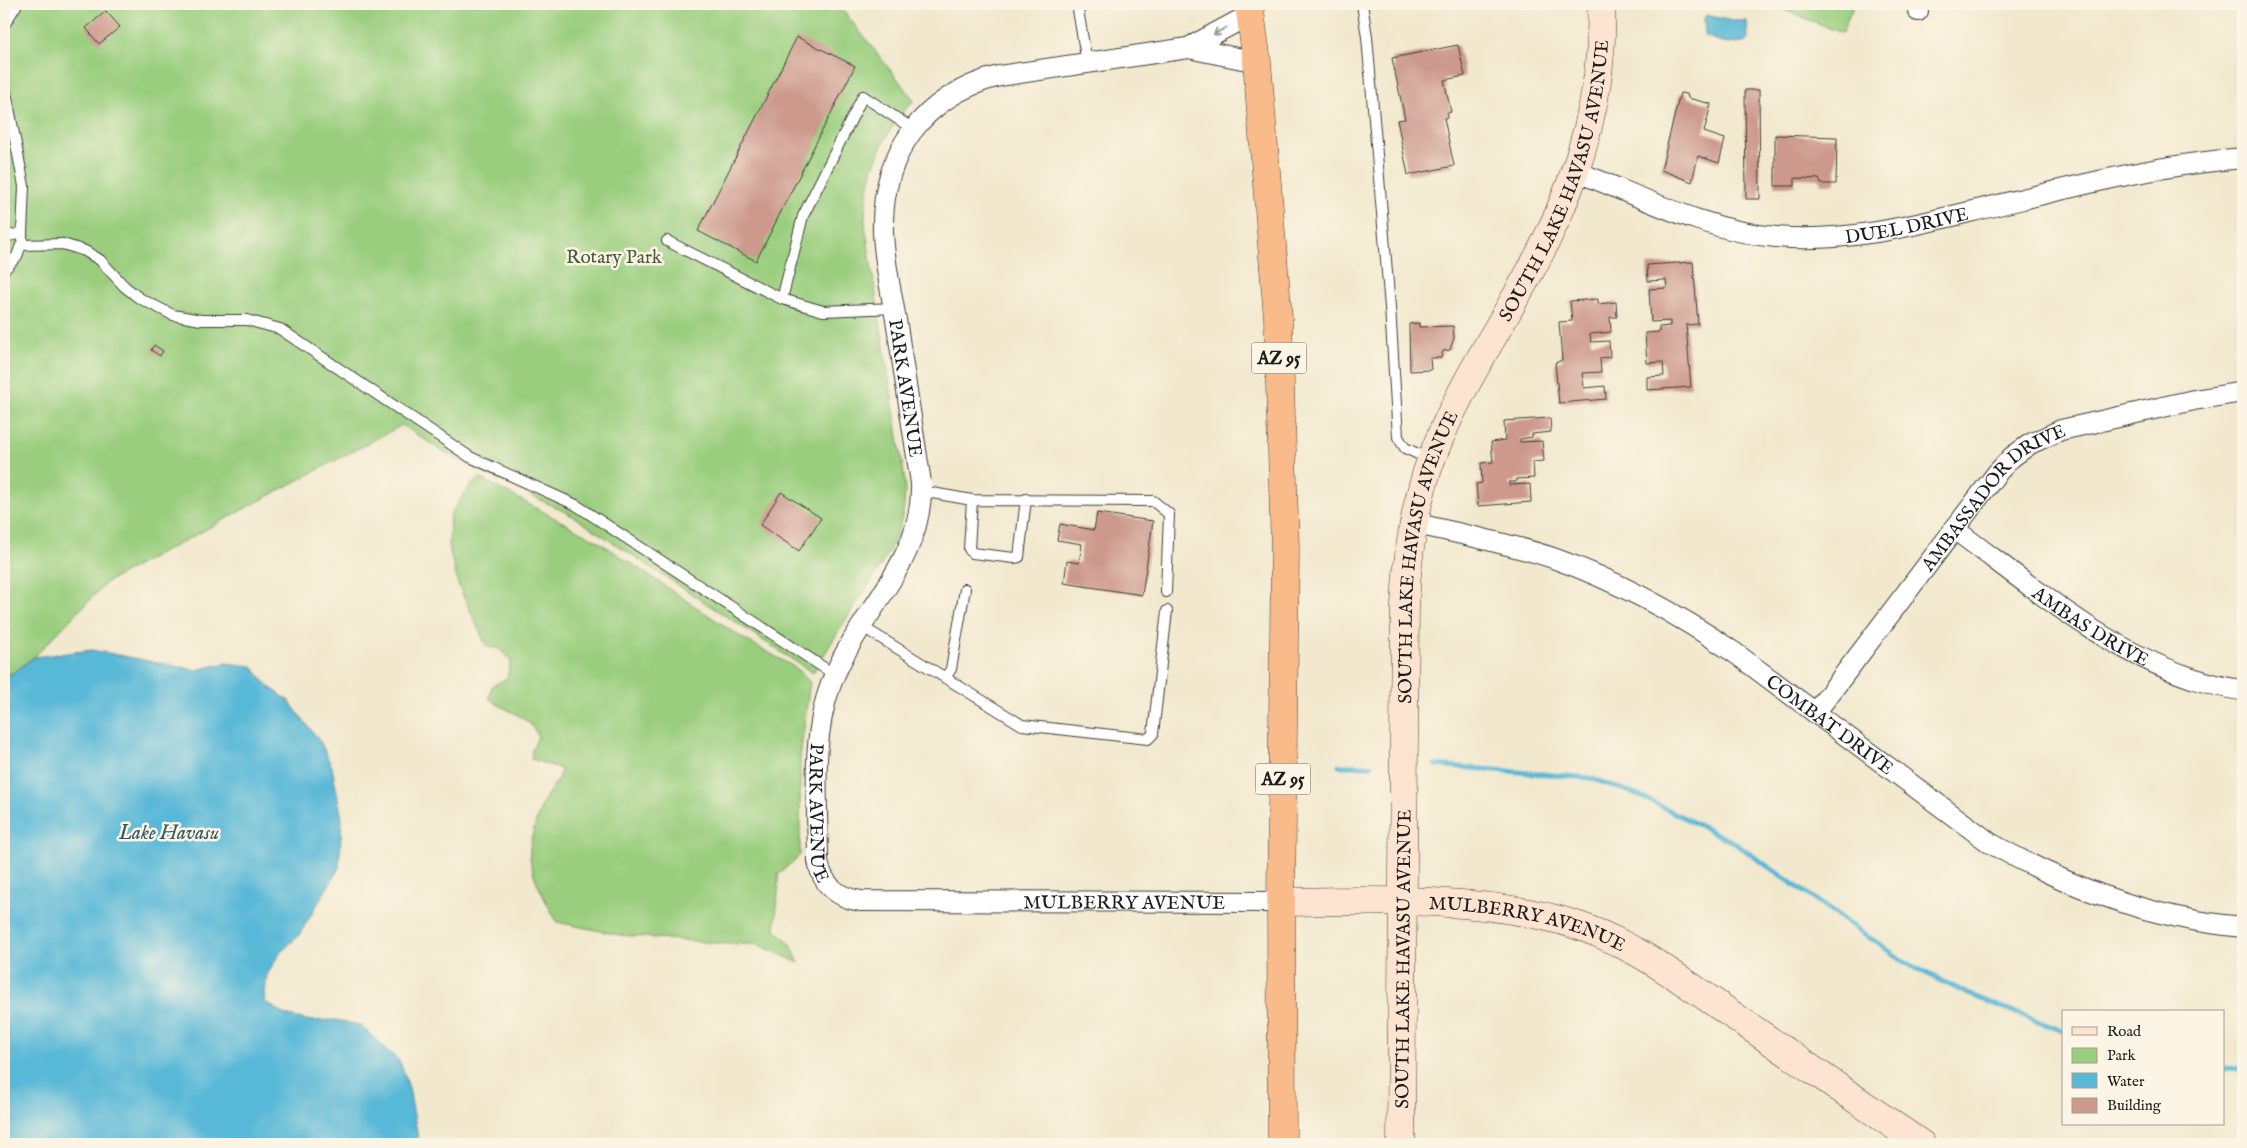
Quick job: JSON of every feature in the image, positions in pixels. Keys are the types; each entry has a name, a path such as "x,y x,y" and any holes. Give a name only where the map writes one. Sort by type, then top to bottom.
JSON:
{"highway":[{"name":"AZ 95","path":"1250,9 1257,62 1278,318 1285,540 1281,902 1282,1144"}],"main road":[{"name":"SOUTH LAKE HAVASU AVENUE","path":"1401,1144 1405,604 1407,568 1413,523 1431,460 1462,393 1543,246 1561,209 1575,171 1595,91 1600,51 1601,4"},
{"name":"MULBERRY AVENUE","path":"1281,902 1402,901 1538,914 1590,929 1615,940 1662,968 1921,1144"}],"street":[{"name":"PARK AVENUE","path":"1188,48 1250,9"},
{"name":"PARK AVENUE","path":"861,902 846,898 833,891 822,876 818,861 818,741 825,703 835,675 861,626 910,546 919,515 921,491 883,234 885,204 894,165 904,142 927,113 943,100 972,84 998,76 1188,48 1257,62"},
{"name":"DUEL DRIVE","path":"1575,171 1720,227 1774,237 1829,239 1883,233 2142,172 2210,160 2243,158"},
{"name":"AMBASSADOR DRIVE","path":"1815,713 2004,465 2021,450 2040,438 2072,427 2194,400 2243,392"},
{"name":"COMBAT DRIVE","path":"1413,523 1504,543 1553,558 1609,580 1692,624 1990,843 2032,867 2076,887 2121,904 2168,916 2243,927"},
{"name":"AMBAS DRIVE","path":"1954,529 2114,644 2174,672 2206,682 2243,690"},
{"name":"MULBERRY AVENUE","path":"861,902 1281,902"}],"lane":[{"path":"4,25 17,4"},
{"path":"1078,4 1087,63"},
{"path":"1362,4 1367,37 1389,297 1398,437 1405,448 1431,460"},
{"path":"4,82 24,186 21,246 17,256 4,270"},
{"path":"782,299 803,216 862,96 913,129"},
{"path":"4,236 22,233"},
{"path":"667,241 782,299 823,311 894,308"},
{"path":"21,246 63,244 85,251 104,264 132,293 164,312 191,319 255,321 288,333 470,457 576,505 835,675"},
{"path":"921,491 972,500 1153,501 1169,514 1166,592"},
{"path":"972,500 969,549 972,553 1014,558 1018,557 1026,499"},
{"path":"945,678 951,669 965,589"},
{"path":"861,626 1022,726 1148,739 1153,734 1167,611"}],"green space":[{"name":"Rotary Park","path":"4,4 838,4 914,100 892,128 877,158 868,190 865,225 904,475 905,494 903,512 893,544 813,673 571,515 448,455 402,425 107,582 34,657 13,673 4,676"},
{"path":"1769,4 1854,4 1842,33"},
{"path":"480,478 596,540 744,639 796,668 810,682 800,757 800,855 778,875 775,930 790,943 799,963 757,944 729,944 620,935 557,922 537,883 530,852 532,836 539,812 561,769 531,759 532,750 538,737 534,729 523,718 489,698 492,686 507,678 511,660 498,648 487,647 458,584 449,547 450,515 470,486"}],"water":[{"path":"1706,15 1732,21 1747,21 1748,41 1728,44 1705,36 1704,19"},
{"name":"Lake Havasu","path":"92,650 196,670 226,663 252,666 268,686 288,700 321,743 332,767 342,819 339,868 299,935 280,953 267,975 264,1001 285,1015 310,1021 335,1020 360,1025 400,1062 409,1088 419,1144 4,1144 4,676 13,673 34,657"}],"building":[{"path":"106,11 120,27 99,44 86,28"},
{"path":"797,37 855,66 756,261 698,231"},
{"path":"1458,45 1465,76 1444,80 1451,112 1447,113 1448,117 1444,118 1454,166 1408,175 1397,120 1405,119 1392,58"},
{"path":"1745,90 1759,90 1760,199 1746,199"},
{"path":"1680,93 1687,94 1688,98 1711,104 1704,132 1725,139 1719,163 1698,156 1692,182 1661,170"},
{"path":"1775,135 1837,137 1836,184 1821,184 1819,179 1795,178 1795,186 1775,186"},
{"path":"1693,262 1698,324 1686,325 1691,387 1647,390 1647,377 1664,376 1663,362 1647,363 1645,333 1659,332 1659,327 1670,326 1670,321 1651,322 1649,289 1667,288 1666,280 1648,281 1647,265"},
{"path":"1598,299 1598,304 1616,302 1617,317 1610,317 1611,332 1590,334 1591,342 1609,341 1610,357 1600,358 1601,372 1582,373 1584,388 1605,386 1606,399 1559,403 1555,363 1562,360 1559,322 1572,321 1570,301"},
{"path":"1419,323 1419,327 1453,326 1454,338 1450,350 1443,351 1441,358 1430,358 1431,370 1410,371 1409,324"},
{"path":"154,345 163,351 160,356 151,350"},
{"path":"1550,418 1551,432 1532,434 1532,437 1520,439 1520,442 1542,441 1544,461 1533,462 1534,478 1516,479 1516,482 1509,482 1509,485 1530,484 1531,502 1478,506 1476,484 1482,483 1481,463 1493,462 1491,442 1505,440 1504,421"},
{"path":"781,492 821,518 799,551 760,525"},
{"path":"1097,513 1153,521 1142,595 1064,583 1067,561 1079,563 1082,544 1057,540 1060,524 1094,530"}],"waterway":[{"path":"1435,765 1590,778 1636,794 1733,842 1906,963 1968,994 2062,1031"},
{"path":"1339,766 1371,766"},
{"path":"2224,1069 2243,1070"}]}
